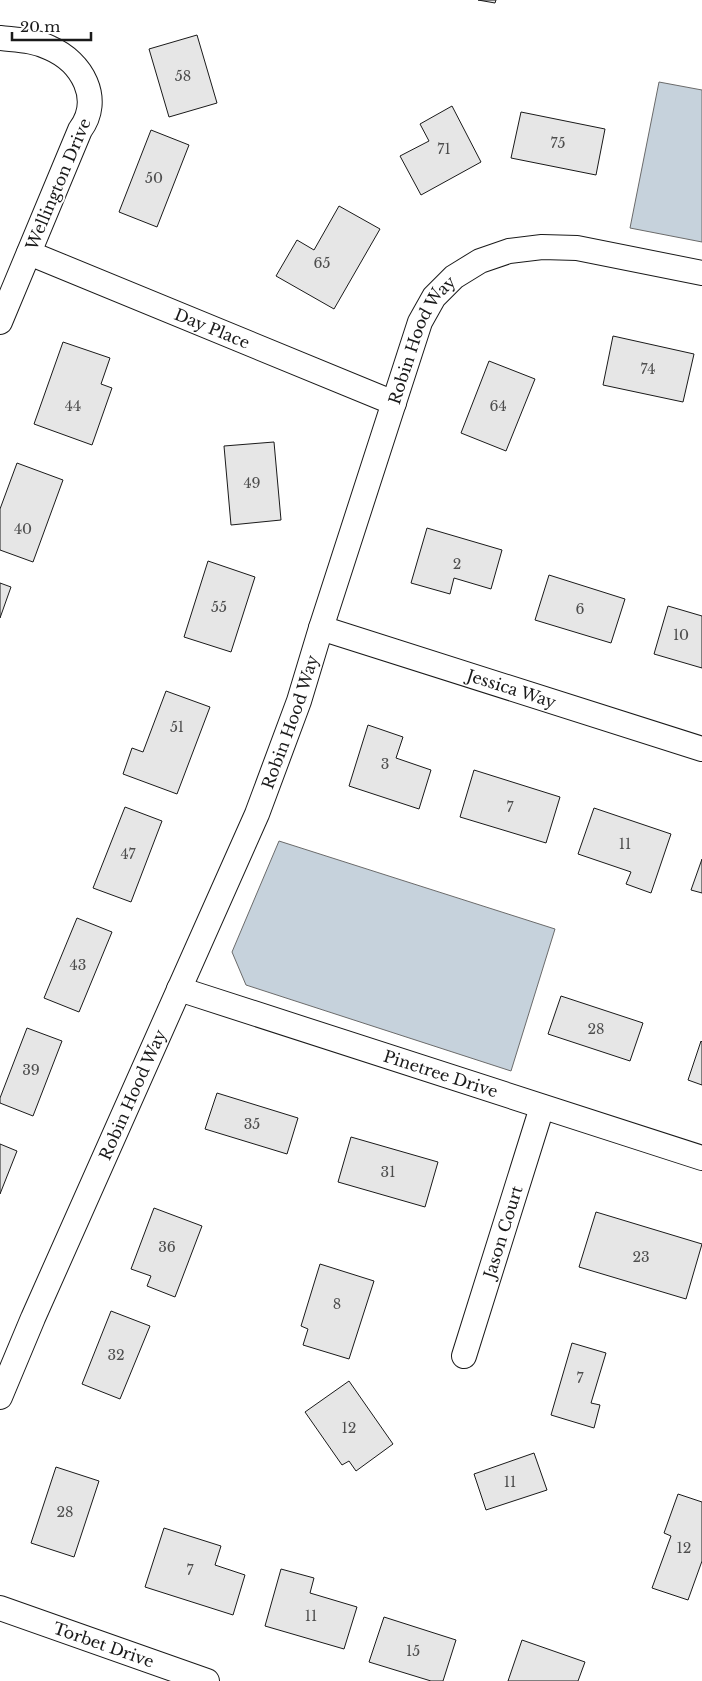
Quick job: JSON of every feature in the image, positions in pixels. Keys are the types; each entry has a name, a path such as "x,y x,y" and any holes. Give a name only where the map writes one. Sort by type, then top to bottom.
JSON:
{"street":[{"name":"Wellington Drive","path":"0,38 30,41 51,48 69,60 82,76 90,93 91,105 86,121 80,130 0,322"},
{"name":"Robin Hood Way","path":"0,1397 37,1309 257,814 299,701 420,322 434,297 454,277 480,261 509,251 542,246 577,248 702,273"},
{"name":"Day Place","path":"29,253 394,403"},
{"name":"Jessica Way","path":"321,628 702,749"},
{"name":"Pinetree Drive","path":"179,990 702,1158"},
{"name":"Jason Court","path":"464,1356 542,1107"},
{"name":"Torbet Drive","path":"0,1608 207,1681"}],"shaded area":[{"path":"659,82 702,90 702,242 630,228"},
{"path":"279,841 555,929 511,1071 246,985 232,952"}],"building":[{"path":"478,0 496,0 495,3"},
{"path":"197,35 217,103 169,117 149,49"},
{"path":"452,106 481,162 421,195 400,156 429,141 420,124"},
{"path":"521,112 605,129 596,175 511,158"},
{"path":"151,130 189,145 157,227 119,212"},
{"path":"339,206 380,229 334,309 276,276 297,240 314,250"},
{"path":"613,336 694,354 683,402 603,385"},
{"path":"63,342 110,358 101,384 112,388 92,445 34,424"},
{"path":"489,361 535,379 506,451 461,433"},
{"path":"274,442 281,520 231,525 224,446"},
{"path":"17,463 63,480 33,562 0,550 0,509"},
{"path":"427,528 502,550 491,589 454,578 450,594 411,583"},
{"path":"208,561 255,577 231,652 184,637"},
{"path":"549,575 625,599 611,643 535,620"},
{"path":"0,583 11,587 0,618"},
{"path":"668,606 702,616 702,668 654,654"},
{"path":"166,691 210,707 177,794 123,774 132,748 143,752"},
{"path":"368,725 403,737 396,758 431,770 419,809 349,786"},
{"path":"474,770 560,797 546,843 460,817"},
{"path":"125,807 162,821 131,902 93,888"},
{"path":"594,808 671,834 651,893 626,884 631,872 578,854"},
{"path":"702,859 702,893 691,890"},
{"path":"77,918 112,932 79,1012 44,998"},
{"path":"561,996 643,1023 630,1061 548,1034"},
{"path":"27,1028 62,1041 33,1116 0,1103 0,1098"},
{"path":"702,1042 702,1085 688,1080"},
{"path":"217,1093 298,1118 287,1154 205,1129"},
{"path":"351,1137 438,1162 425,1207 338,1182"},
{"path":"0,1144 17,1151 0,1194"},
{"path":"154,1208 202,1226 175,1297 147,1286 151,1276 131,1269"},
{"path":"596,1212 702,1244 686,1299 579,1267"},
{"path":"320,1264 374,1281 349,1359 303,1345 308,1329 301,1326"},
{"path":"111,1311 150,1326 120,1399 82,1384"},
{"path":"572,1343 606,1353 591,1403 600,1405 594,1428 551,1415"},
{"path":"349,1381 393,1444 356,1471 349,1461 342,1465 305,1412"},
{"path":"534,1453 547,1490 486,1510 474,1474"},
{"path":"56,1467 99,1481 74,1557 31,1543"},
{"path":"678,1494 702,1502 702,1561 688,1600 652,1588 671,1536 664,1533"},
{"path":"164,1528 221,1546 215,1565 245,1575 233,1615 145,1587"},
{"path":"281,1569 314,1578 310,1593 357,1607 344,1649 265,1626"},
{"path":"384,1617 456,1640 443,1681 431,1681 369,1662"},
{"path":"522,1640 585,1662 578,1681 508,1681"}]}
